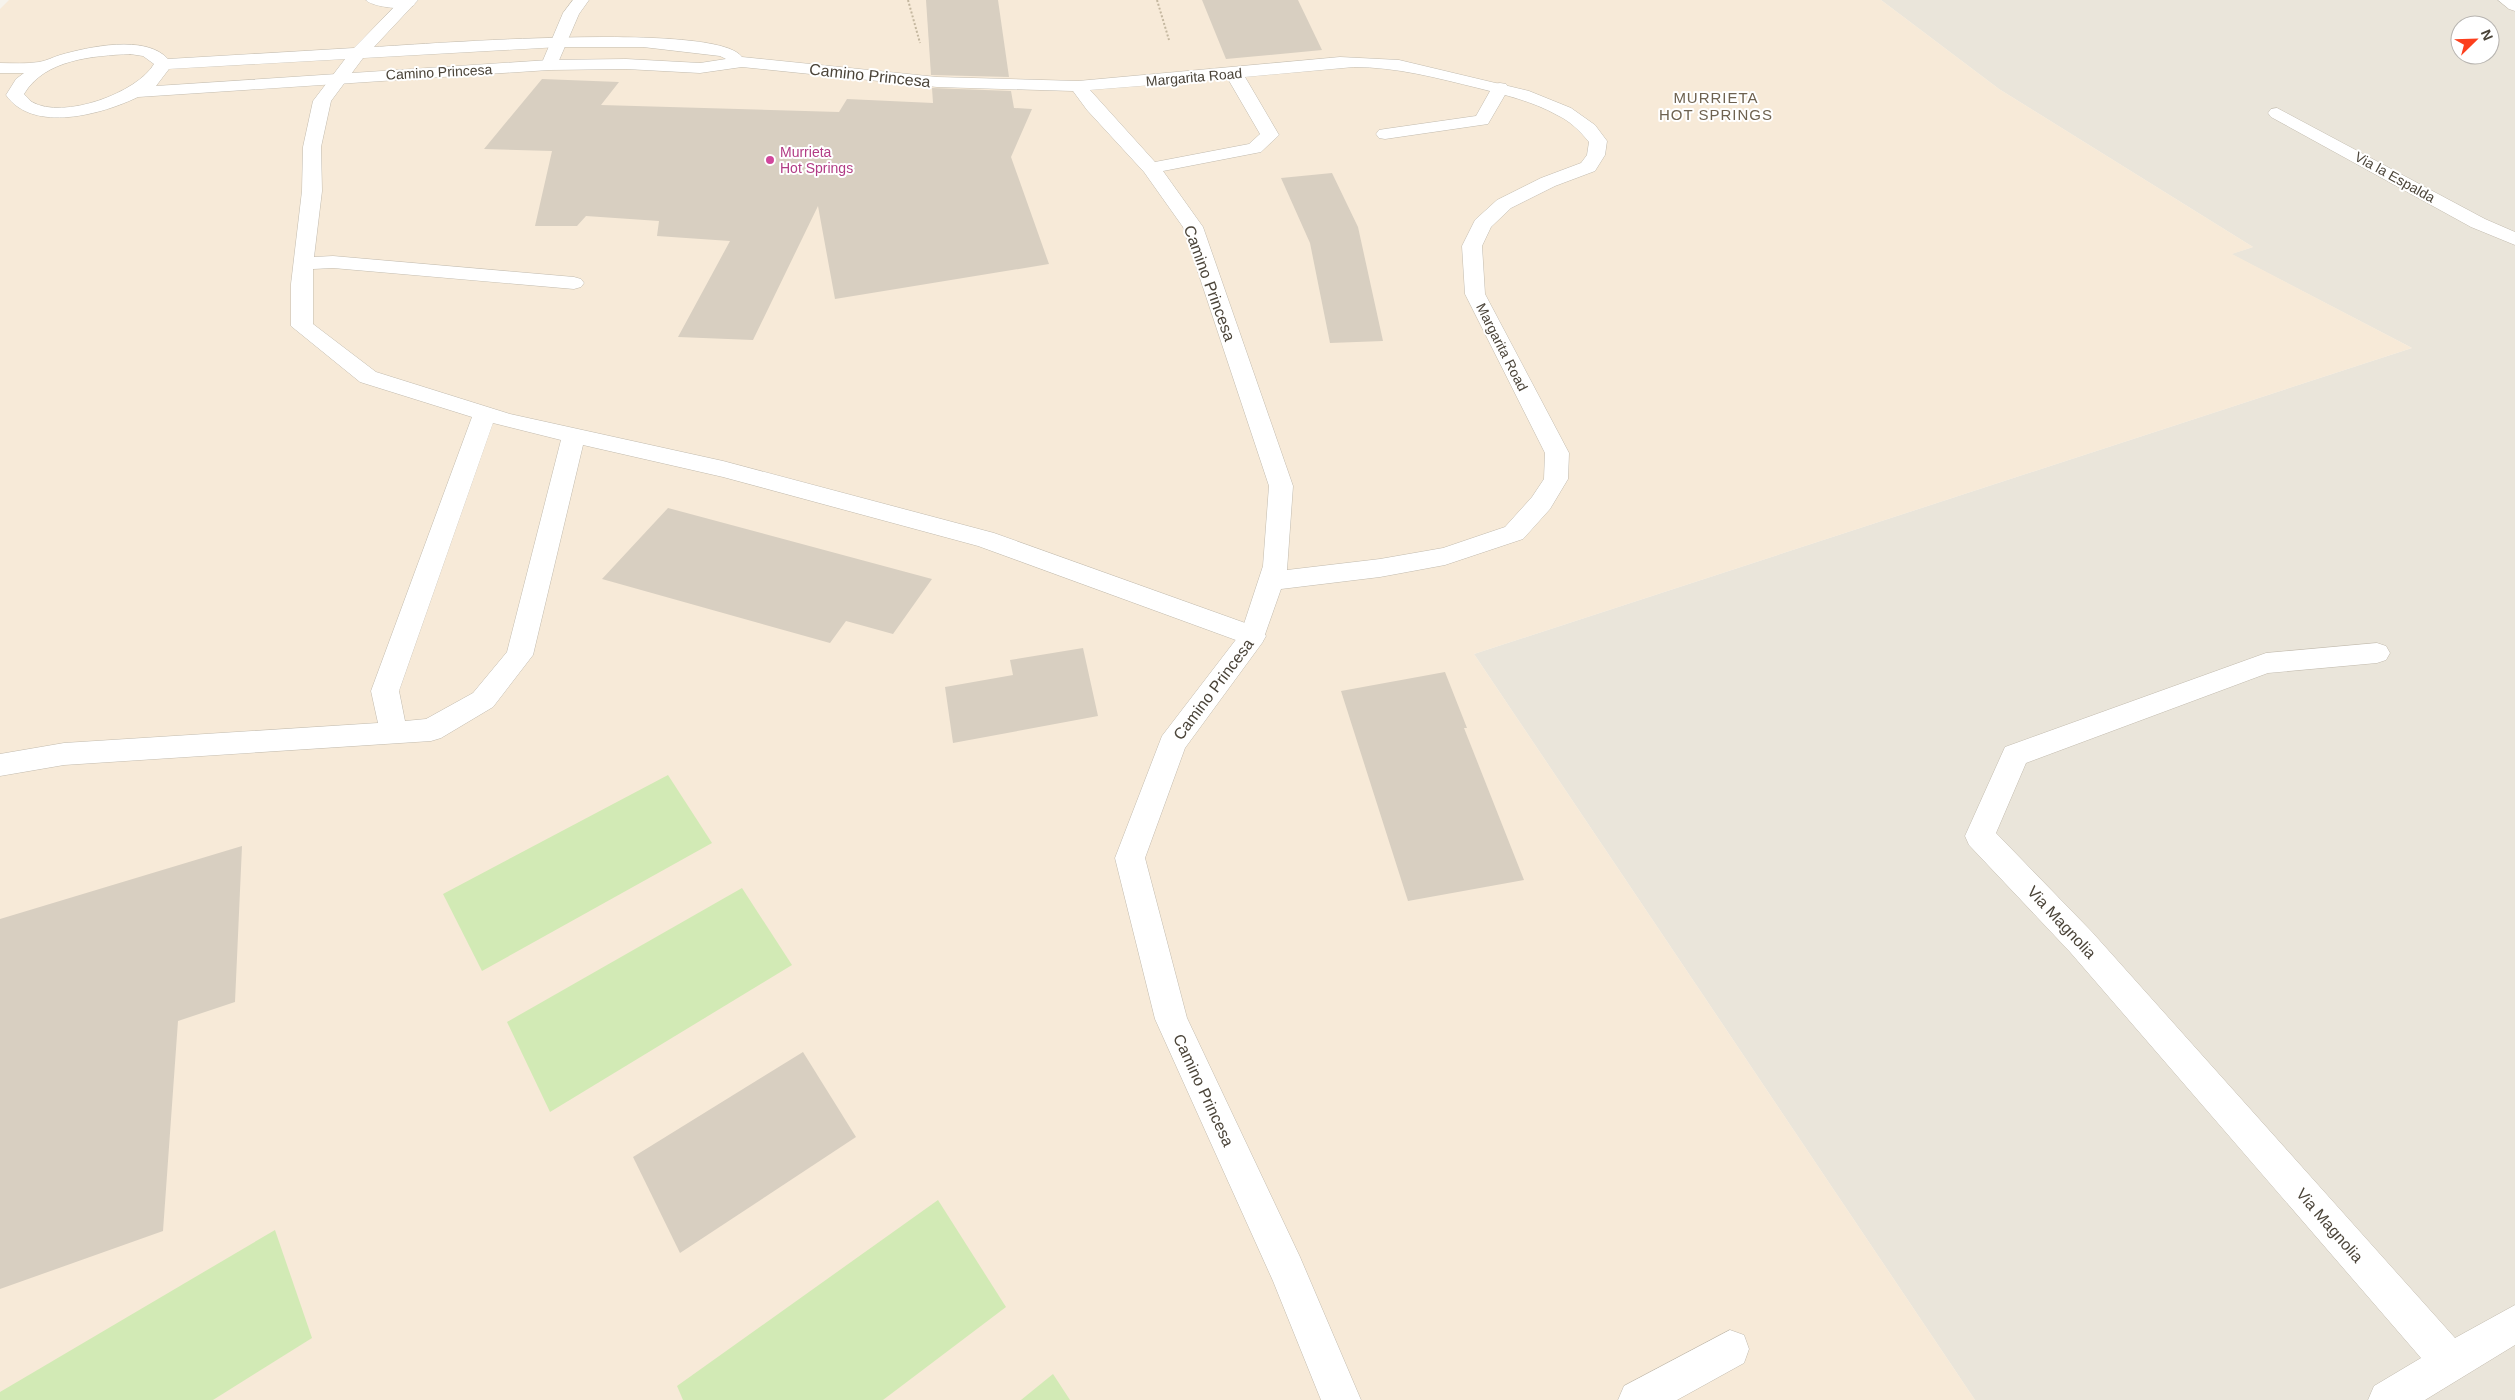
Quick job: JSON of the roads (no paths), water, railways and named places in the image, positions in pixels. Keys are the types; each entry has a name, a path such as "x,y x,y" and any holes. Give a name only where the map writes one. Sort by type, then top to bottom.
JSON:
{"street":[{"path":"374,0 409,2"},
{"path":"549,65 572,13 581,0"},
{"path":"2506,0 2515,6"},
{"path":"409,2 358,54 322,101 312,147 312,191 301,284 302,326 368,378 485,413 723,469 985,539 1254,636"},
{"name":"Camino Princesa","path":"163,64 559,42 643,42 724,51 742,62"},
{"name":"Camino Princesa","path":"0,68 44,67 87,53 123,49 147,51 158,56 163,64 161,73 153,82 137,92 93,108 69,111 30,109 8,96 18,86 44,67"},
{"name":"Camino Princesa","path":"137,92 549,65 626,64 700,68 742,62 937,82 1078,86 1093,106 1150,168 1193,228 1281,486 1276,566 1254,636 1172,744 1130,858 1170,1019 1287,1270 1340,1400"},
{"name":"Margarita Road","path":"1078,86 1234,74 1333,63 1368,62 1411,66 1524,94 1562,110 1588,127 1598,141 1596,155 1588,167 1548,182 1504,204 1482,224 1472,246 1475,294 1557,453 1556,479 1541,503 1514,533 1445,556 1380,568 1272,581"},
{"path":"1150,168 1255,148 1270,135 1234,74"},
{"path":"1384,134 1482,120 1500,88"},
{"name":"Via la Espalda","path":"2277,113 2478,223 2515,239"},
{"path":"303,263 333,262 574,283"},
{"path":"394,732 385,690 485,413"},
{"path":"0,765 64,754 431,730 483,700 520,656 574,435"},
{"name":"Via Magnolia","path":"2378,653 2266,663 2016,755 1980,836 2081,942 2450,1362"},
{"path":"2388,1400 2515,1324"},
{"path":"1638,1400 1730,1349"}],"place":[{"name":"Murrieta Hot Springs","path":"770,160"}],"district":[{"name":"MURRIETA HOT SPRINGS","path":"1716,106"}]}
